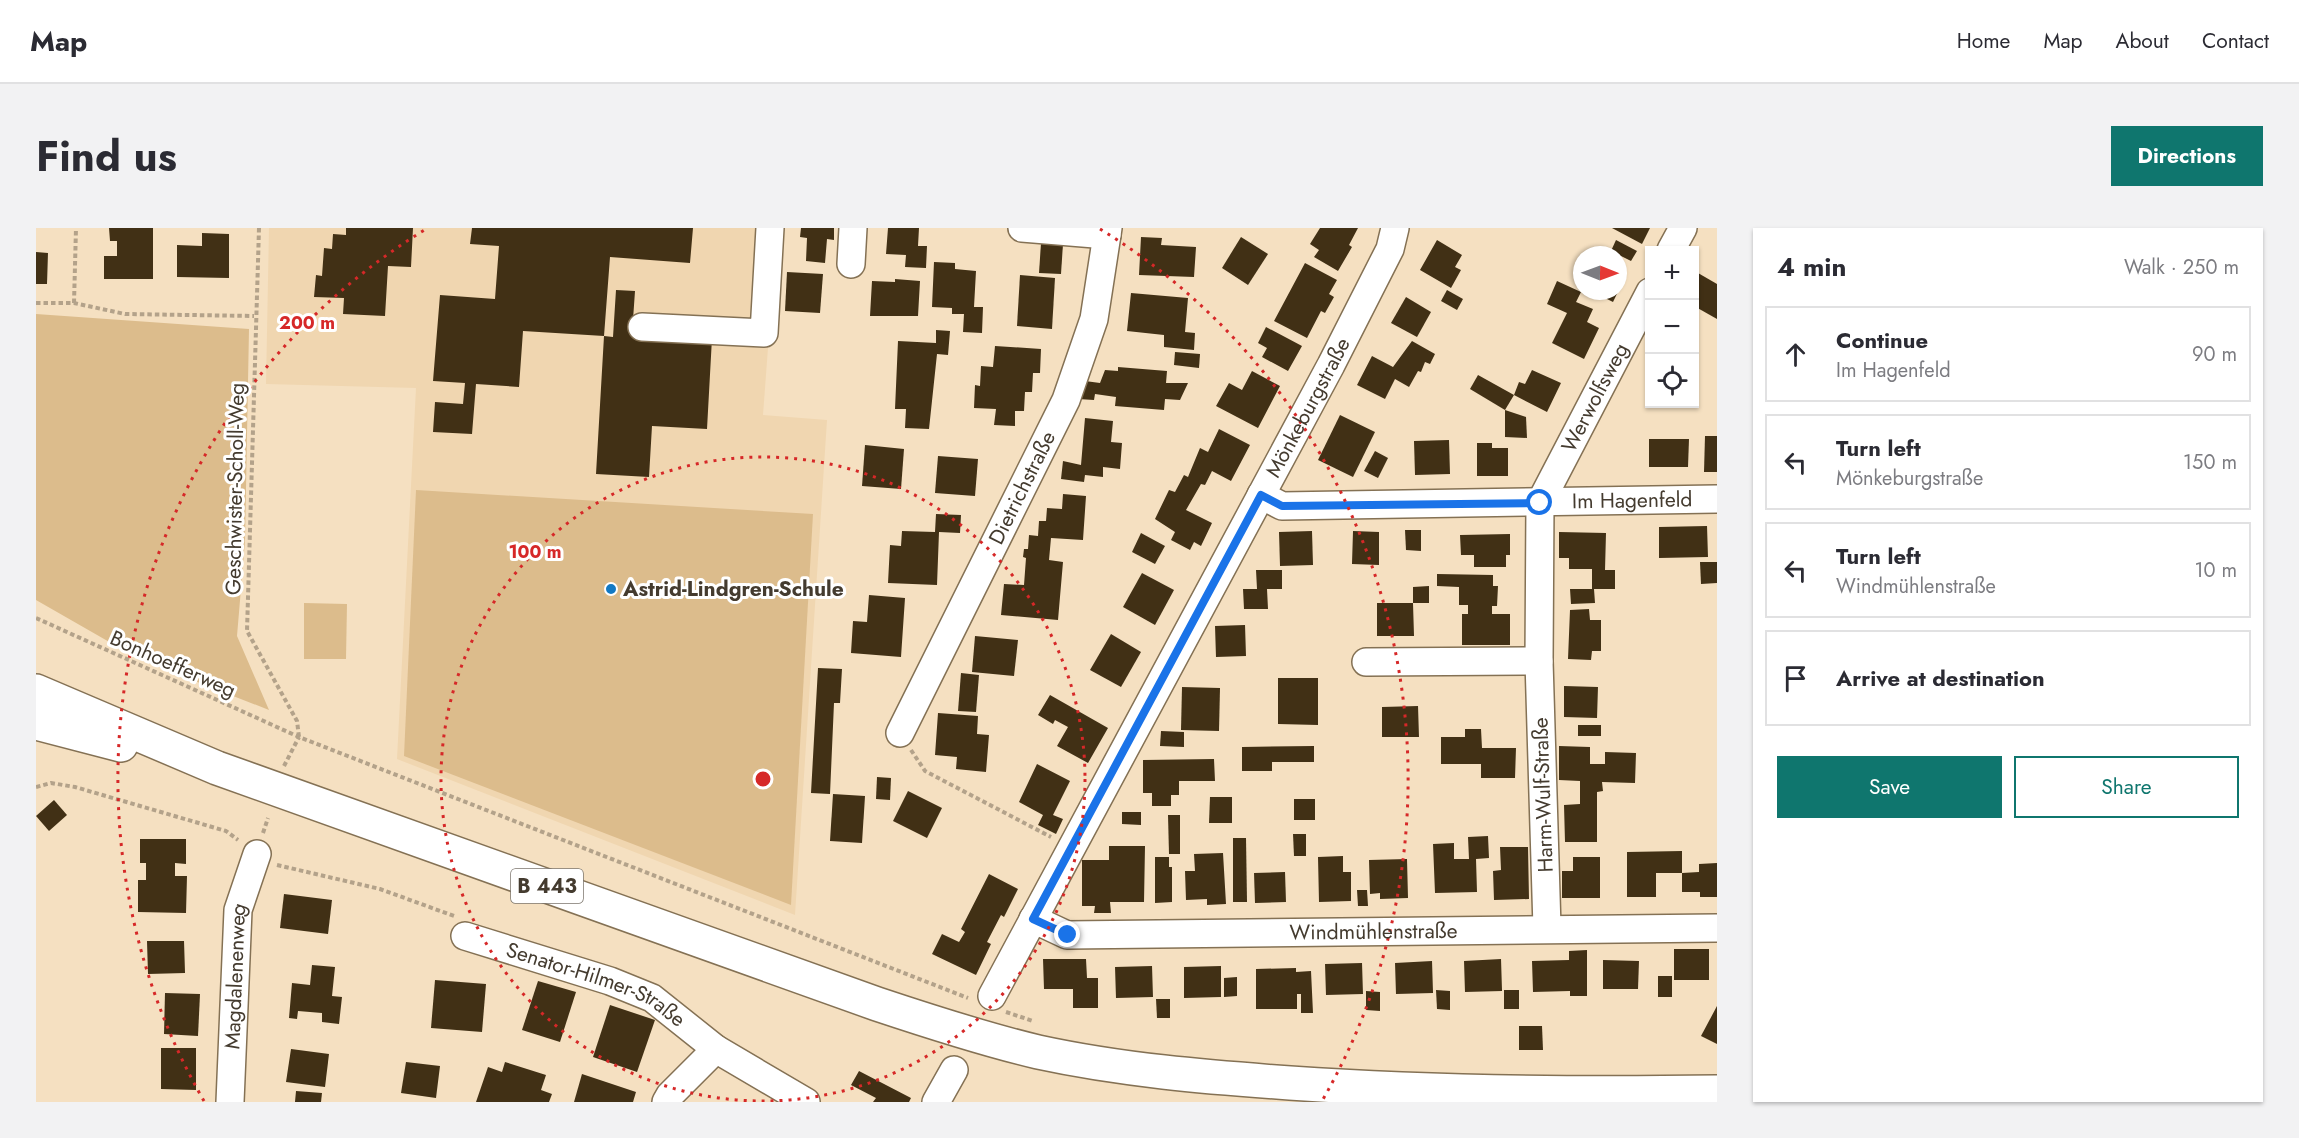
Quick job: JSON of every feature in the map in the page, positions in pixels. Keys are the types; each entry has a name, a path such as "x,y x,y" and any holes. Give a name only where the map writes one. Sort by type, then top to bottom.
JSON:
{"main road":[{"name":"B 443","path":"36,691 217,768 877,1004 974,1036 1039,1052 1106,1064 1208,1077 1326,1086 1672,1097 1717,1092"},
{"name":"B 443","path":"36,723 217,768"}],"street":[{"path":"642,327 764,333 770,228"},
{"path":"851,264 854,228"},
{"path":"1022,228 1108,231"},
{"name":"Mönkeburgstraße","path":"988,1002 1073,848 1261,495 1390,249 1395,228"},
{"path":"1673,246 1683,228"},
{"name":"Dietrichstraße","path":"900,733 1066,400 1094,319 1108,231"},
{"name":"Werwolfsweg","path":"1540,503 1646,300"},
{"name":"Im Hagenfeld","path":"1261,495 1282,506 1717,498"},
{"name":"Harm-Wulf-Straße","path":"1540,503 1539,661 1546,928"},
{"path":"1366,662 1539,661"},
{"name":"Magdalenenweg","path":"230,1102 238,910 257,854"},
{"name":"Windmühlenstraße","path":"1033,919 1068,935 1546,928 1717,928"},
{"name":"Senator-Hilmer-Straße","path":"465,936 610,981 652,998 716,1049 806,1102"},
{"path":"666,1102 670,1095 716,1049"},
{"path":"936,1102 954,1070"}],"path":[{"path":"74,303 76,228"},
{"name":"Geschwister-Scholl-Weg","path":"259,228 254,316 247,631 297,720 298,737"},
{"path":"36,303 74,303 125,314 254,316"},
{"name":"Bonhoefferweg","path":"36,618 298,737 709,899 988,1002 1035,1022"},
{"path":"900,733 925,771 1073,848"},
{"path":"284,767 298,737"},
{"path":"36,787 51,783 75,787 226,831 280,868 380,889 460,918 465,936"}],"shaded area":[{"name":"Astrid-Lindgren-Schule","path":"269,228 777,228 763,415 827,420 795,915 397,759 416,388 266,384"},
{"path":"36,314 249,329 245,541 237,636 269,710 139,659 36,600"},
{"path":"416,490 813,514 791,905 404,756"},
{"path":"304,603 347,604 346,659 304,659"}],"building":[{"path":"109,228 153,228 153,279 104,279 104,256 117,256 117,241 110,241"},
{"path":"346,228 413,228 411,267 388,266 385,316 343,314 344,298 314,297 316,275 322,276 324,248 332,249 333,234 346,235"},
{"path":"472,228 693,228 690,263 610,257 604,336 523,331 519,387 476,384 472,434 433,432 435,402 463,404 465,383 433,381 440,295 495,299 499,246 470,244"},
{"path":"801,228 834,228 834,240 827,239 825,263 806,261 807,238 800,237"},
{"path":"888,228 919,228 918,246 927,246 926,268 905,267 906,255 886,254"},
{"path":"1320,228 1358,228 1349,245 1352,247 1338,271 1314,257 1319,250 1310,244"},
{"path":"1612,228 1650,228 1642,244"},
{"path":"202,233 229,234 229,278 177,277 177,245 202,246"},
{"path":"1141,237 1162,238 1161,245 1196,247 1194,277 1139,275"},
{"path":"1241,237 1268,254 1248,285 1222,268"},
{"path":"1437,240 1462,255 1455,267 1461,270 1451,288 1420,270"},
{"path":"1616,240 1637,251 1631,261 1627,259 1627,246 1613,246"},
{"path":"1041,243 1063,244 1061,274 1039,273"},
{"path":"36,252 48,253 47,284 36,284"},
{"path":"934,262 955,263 955,269 976,271 974,307 983,307 982,333 963,332 964,314 952,314 952,308 932,307"},
{"path":"1305,263 1337,280 1329,294 1334,297 1325,313 1321,311 1307,338 1274,321"},
{"path":"787,272 823,274 820,313 785,311"},
{"path":"1699,274 1717,284 1717,319 1699,309"},
{"path":"1020,275 1055,278 1052,329 1017,326"},
{"path":"895,279 920,281 918,316 870,316 872,281 895,282"},
{"path":"1557,281 1573,288 1573,300 1593,309 1587,322 1599,328 1584,359 1552,343 1567,313 1547,304"},
{"path":"616,290 635,291 632,334 712,338 707,429 652,426 649,477 596,474 604,336 613,337"},
{"path":"1447,290 1463,299 1457,310 1441,301"},
{"path":"1131,293 1188,298 1185,332 1195,333 1194,350 1164,347 1164,335 1127,331"},
{"path":"1406,297 1431,312 1417,337 1391,323"},
{"path":"1266,327 1302,346 1288,371 1262,357 1267,348 1258,343"},
{"path":"936,330 950,331 948,355 937,354 929,429 905,428 906,409 895,409 898,341 936,343"},
{"path":"1412,341 1435,354 1430,364 1425,362 1421,372 1418,371 1409,387 1395,379 1385,399 1357,385 1372,356 1393,367"},
{"path":"995,346 1041,349 1040,373 1033,373 1032,392 1025,392 1024,411 1015,411 1015,426 994,425 996,409 974,408 975,385 980,386 981,366 993,367"},
{"path":"1175,352 1200,354 1199,368 1174,365"},
{"path":"1118,367 1167,371 1166,383 1188,383 1180,400 1165,399 1164,410 1115,406 1116,397 1095,394 1094,400 1078,399 1085,381 1100,383 1105,370 1118,371"},
{"path":"1532,370 1561,383 1547,412 1514,395 1519,382 1525,384"},
{"path":"1252,371 1280,386 1258,428 1216,406 1229,383 1242,390"},
{"path":"1478,375 1514,395 1505,410 1470,389"},
{"path":"1505,410 1526,417 1527,438 1505,437"},
{"path":"1340,415 1375,432 1353,477 1318,460"},
{"path":"1085,418 1113,421 1111,442 1122,443 1120,469 1103,467 1103,477 1085,475 1084,482 1061,479 1063,461 1081,465"},
{"path":"1219,429 1250,445 1231,481 1212,471 1205,485 1201,484 1186,510 1212,523 1201,546 1194,542 1190,550 1171,540 1175,532 1155,519 1169,490 1175,492 1184,475 1188,477 1200,448 1208,452"},
{"path":"1705,436 1717,436 1717,472 1704,472"},
{"path":"1649,439 1689,439 1688,467 1649,467"},
{"path":"1449,440 1450,474 1415,475 1414,441"},
{"path":"1477,443 1492,443 1492,448 1508,448 1508,476 1477,476"},
{"path":"865,445 904,449 901,489 862,486"},
{"path":"1375,451 1388,458 1378,478 1364,471"},
{"path":"938,456 978,459 975,496 935,493"},
{"path":"1063,494 1086,496 1083,540 1051,538 1049,560 1063,562 1058,620 1001,615 1004,584 1024,585 1026,558 1023,557 1024,549 1028,549 1029,535 1038,536 1039,521 1046,521 1047,508 1062,509"},
{"path":"936,514 961,515 960,533 939,532 937,585 888,583 890,545 901,546 902,531 935,532"},
{"path":"1707,526 1708,557 1659,558 1659,527"},
{"path":"1405,530 1421,530 1421,551 1406,550"},
{"path":"1312,531 1313,565 1280,566 1279,532"},
{"path":"1353,531 1379,532 1379,565 1352,564"},
{"path":"1559,532 1606,533 1605,570 1615,570 1615,589 1594,589 1595,603 1571,604 1570,589 1592,589 1592,569 1569,569 1569,558 1559,558"},
{"path":"1141,533 1165,546 1155,564 1132,552"},
{"path":"1510,534 1510,555 1506,555 1506,567 1474,567 1474,555 1461,555 1460,535"},
{"path":"1700,562 1717,562 1717,583 1701,584"},
{"path":"1256,570 1282,570 1282,589 1267,589 1268,609 1244,609 1243,589 1257,589"},
{"path":"1142,573 1174,590 1155,625 1123,607"},
{"path":"1437,574 1493,575 1493,586 1498,586 1497,606 1492,606 1492,614 1510,614 1510,645 1462,645 1462,614 1468,614 1468,605 1459,605 1459,587 1437,586"},
{"path":"1429,586 1429,603 1413,603 1413,587"},
{"path":"869,595 905,598 901,657 851,653 853,621 867,622"},
{"path":"1377,603 1413,603 1414,636 1377,636"},
{"path":"1589,609 1590,620 1601,620 1601,651 1592,651 1591,660 1568,659 1570,610"},
{"path":"1245,625 1246,656 1216,657 1215,626"},
{"path":"1111,634 1141,652 1121,687 1090,670"},
{"path":"975,636 1018,640 1014,676 972,672"},
{"path":"818,668 842,669 840,703 834,703 830,794 811,793"},
{"path":"961,673 979,675 976,712 958,711"},
{"path":"1278,678 1318,678 1318,725 1278,724"},
{"path":"1564,686 1598,687 1597,718 1564,717"},
{"path":"1182,687 1220,688 1219,731 1181,730"},
{"path":"1050,695 1108,728 1088,763 1057,746 1068,727 1055,720 1053,724 1038,715"},
{"path":"1418,706 1419,737 1382,737 1382,707"},
{"path":"938,713 978,716 977,734 989,735 986,772 956,769 957,757 935,755"},
{"path":"1578,725 1601,725 1601,736 1578,736"},
{"path":"1465,729 1481,729 1482,748 1516,748 1515,778 1481,778 1481,764 1441,764 1441,737 1465,737"},
{"path":"1161,731 1184,732 1184,747 1160,746"},
{"path":"1314,746 1314,762 1272,762 1272,771 1242,771 1242,747"},
{"path":"1559,746 1590,747 1590,764 1605,764 1605,752 1636,753 1635,783 1602,782 1603,791 1597,792 1597,842 1565,842 1564,805 1580,804 1580,781 1559,780"},
{"path":"1214,759 1215,781 1179,781 1179,795 1171,795 1171,806 1152,806 1152,793 1143,793 1143,760"},
{"path":"1037,764 1070,781 1053,815 1063,819 1056,834 1038,825 1043,815 1019,802"},
{"path":"877,777 891,778 890,800 876,799"},
{"path":"908,791 942,808 927,838 893,821"},
{"path":"833,794 865,796 862,843 830,841"},
{"path":"1210,797 1232,797 1232,823 1209,823"},
{"path":"1294,799 1315,799 1315,820 1294,820"},
{"path":"54,800 67,815 49,831 36,816"},
{"path":"1122,812 1141,812 1141,825 1122,824"},
{"path":"1168,815 1180,815 1180,854 1169,854"},
{"path":"1293,834 1306,834 1306,856 1294,856"},
{"path":"1488,836 1489,858 1476,859 1477,892 1435,893 1433,844 1454,843 1454,859 1469,859 1468,837"},
{"path":"1233,838 1246,838 1247,902 1233,902"},
{"path":"140,839 186,839 186,864 175,863 175,876 187,876 186,913 138,912 138,880 146,880 146,863 140,863"},
{"path":"1109,846 1145,846 1144,902 1110,902 1111,913 1094,913 1095,906 1082,906 1082,860 1109,860"},
{"path":"1500,847 1528,847 1529,899 1494,900 1493,871 1501,870"},
{"path":"1682,851 1682,873 1656,873 1656,897 1627,897 1627,852"},
{"path":"1223,853 1226,904 1207,905 1207,899 1186,900 1185,871 1195,871 1194,854"},
{"path":"1343,856 1343,872 1351,872 1351,901 1319,902 1318,857"},
{"path":"1155,857 1169,857 1169,867 1172,867 1172,902 1155,903"},
{"path":"1573,857 1600,857 1600,898 1562,898 1562,871 1573,871"},
{"path":"1407,859 1408,898 1380,899 1380,893 1370,894 1369,860"},
{"path":"1717,863 1717,897 1700,897 1700,892 1682,892 1682,873 1699,872 1699,864"},
{"path":"1285,872 1286,902 1255,903 1254,873"},
{"path":"989,874 1018,889 1004,917 1001,915 987,942 991,944 976,975 932,954 942,934 959,942 965,932 961,929"},
{"path":"1357,890 1367,890 1368,906 1358,906"},
{"path":"284,894 332,900 328,934 280,928"},
{"path":"147,941 184,941 185,973 148,974"},
{"path":"1674,949 1709,949 1709,980 1674,980"},
{"path":"1587,950 1587,996 1570,996 1570,991 1533,992 1532,961 1569,960 1569,951"},
{"path":"1043,959 1086,959 1087,978 1098,978 1098,1008 1073,1008 1073,989 1044,989"},
{"path":"1501,959 1502,991 1465,992 1464,961"},
{"path":"1603,960 1639,961 1638,989 1603,989"},
{"path":"1432,961 1433,993 1396,994 1395,963"},
{"path":"1362,963 1363,994 1326,995 1325,964"},
{"path":"312,965 335,967 332,996 342,997 339,1024 322,1022 322,1013 298,1011 297,1019 289,1018 292,983 310,985"},
{"path":"1152,966 1153,997 1116,998 1115,967"},
{"path":"1221,966 1221,997 1184,998 1184,967"},
{"path":"1296,968 1296,972 1311,971 1313,1013 1301,1013 1301,994 1297,994 1297,1009 1256,1009 1256,969"},
{"path":"1658,976 1672,976 1672,997 1658,997"},
{"path":"1237,977 1237,996 1224,997 1224,978"},
{"path":"435,980 486,984 482,1032 431,1028"},
{"path":"538,981 576,992 560,1042 522,1030"},
{"path":"1436,990 1450,991 1450,1010 1437,1009"},
{"path":"1504,990 1519,990 1519,1009 1504,1009"},
{"path":"1366,991 1380,992 1380,1011 1366,1010"},
{"path":"165,993 200,994 198,1036 164,1034"},
{"path":"1156,999 1170,999 1170,1018 1157,1018"},
{"path":"610,1005 655,1020 637,1072 593,1057"},
{"path":"1717,1006 1717,1044 1701,1036"},
{"path":"1519,1026 1542,1026 1543,1050 1519,1050"},
{"path":"161,1048 196,1048 196,1090 161,1089"},
{"path":"291,1049 329,1054 325,1087 286,1082"},
{"path":"406,1062 440,1066 436,1098 401,1093"},
{"path":"505,1062 546,1075 541,1090 552,1094 549,1102 476,1102 488,1067 502,1072"},
{"path":"859,1071 911,1098 909,1102 873,1102 876,1098 851,1085"},
{"path":"582,1074 636,1092 633,1102 574,1102"},
{"path":"296,1091 322,1093 321,1102 295,1102"}],"place":[{"name":"Astrid-Lindgren-Schule","path":"611,589"}],"route":[{"path":"1068,935 1033,919 1261,495 1282,506 1540,503"}]}
